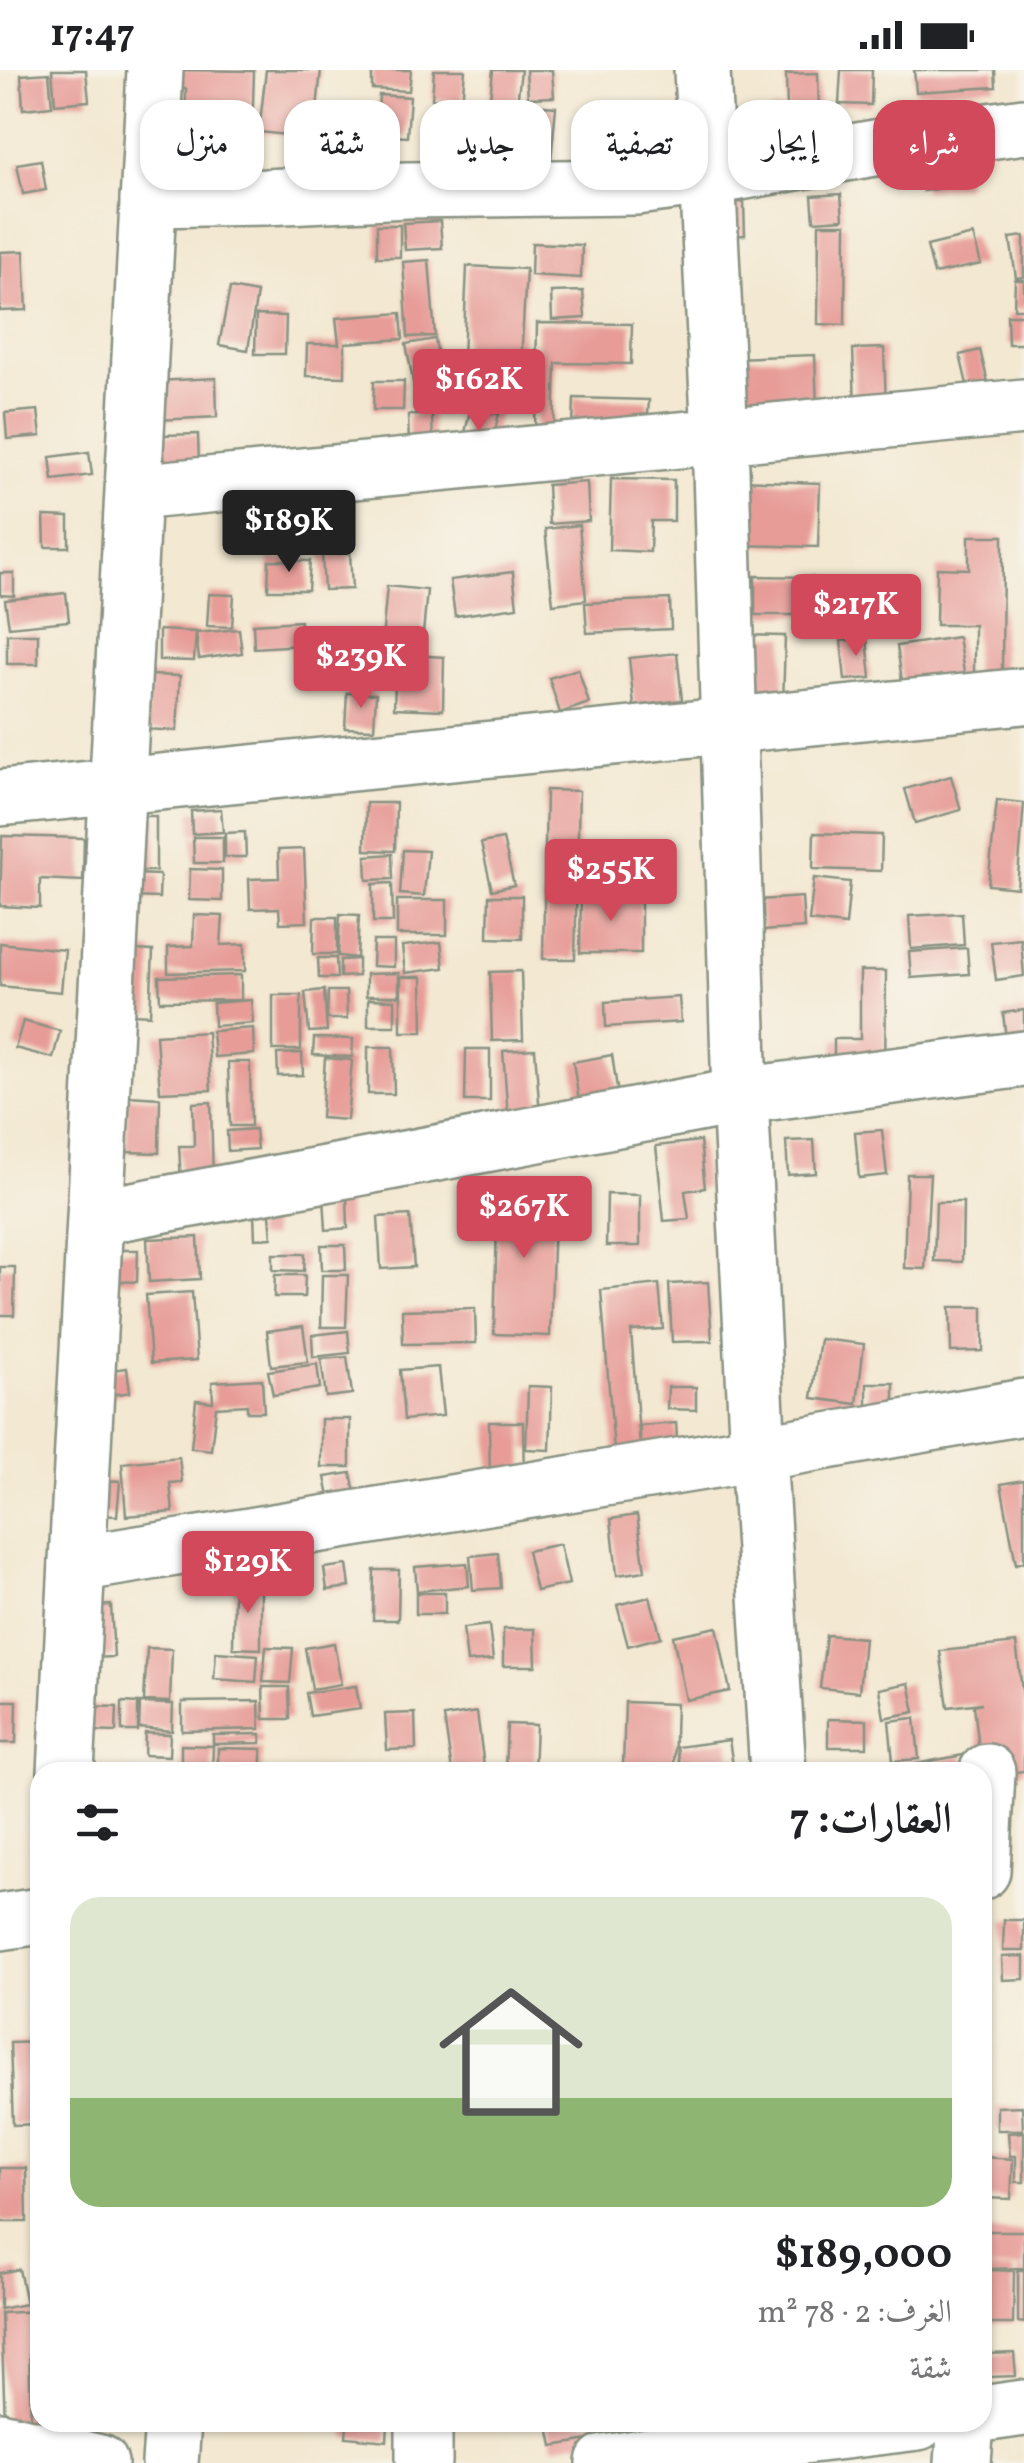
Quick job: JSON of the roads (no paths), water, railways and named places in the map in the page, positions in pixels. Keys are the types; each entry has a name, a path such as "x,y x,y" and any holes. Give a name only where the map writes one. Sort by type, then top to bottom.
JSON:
{"street":[{"path":"67,1762 155,70"},
{"path":"702,70 703,100"},
{"path":"708,178 1024,126"},
{"path":"148,199 571,188"},
{"path":"707,190 720,437 740,1096 777,1762"},
{"path":"134,492 1024,407"},
{"path":"0,798 1024,696"},
{"path":"96,1217 740,1096 1024,1060"},
{"path":"77,1564 1024,1407"},
{"path":"992,1808 998,1771"},
{"path":"0,1922 30,1918"},
{"path":"992,2413 1024,2408"},
{"path":"170,2463 172,2432"},
{"path":"424,2432 424,2463"},
{"path":"605,2463 681,2437 760,2432"},
{"path":"964,2463 966,2432"},
{"path":"0,2440 100,2463"}]}
